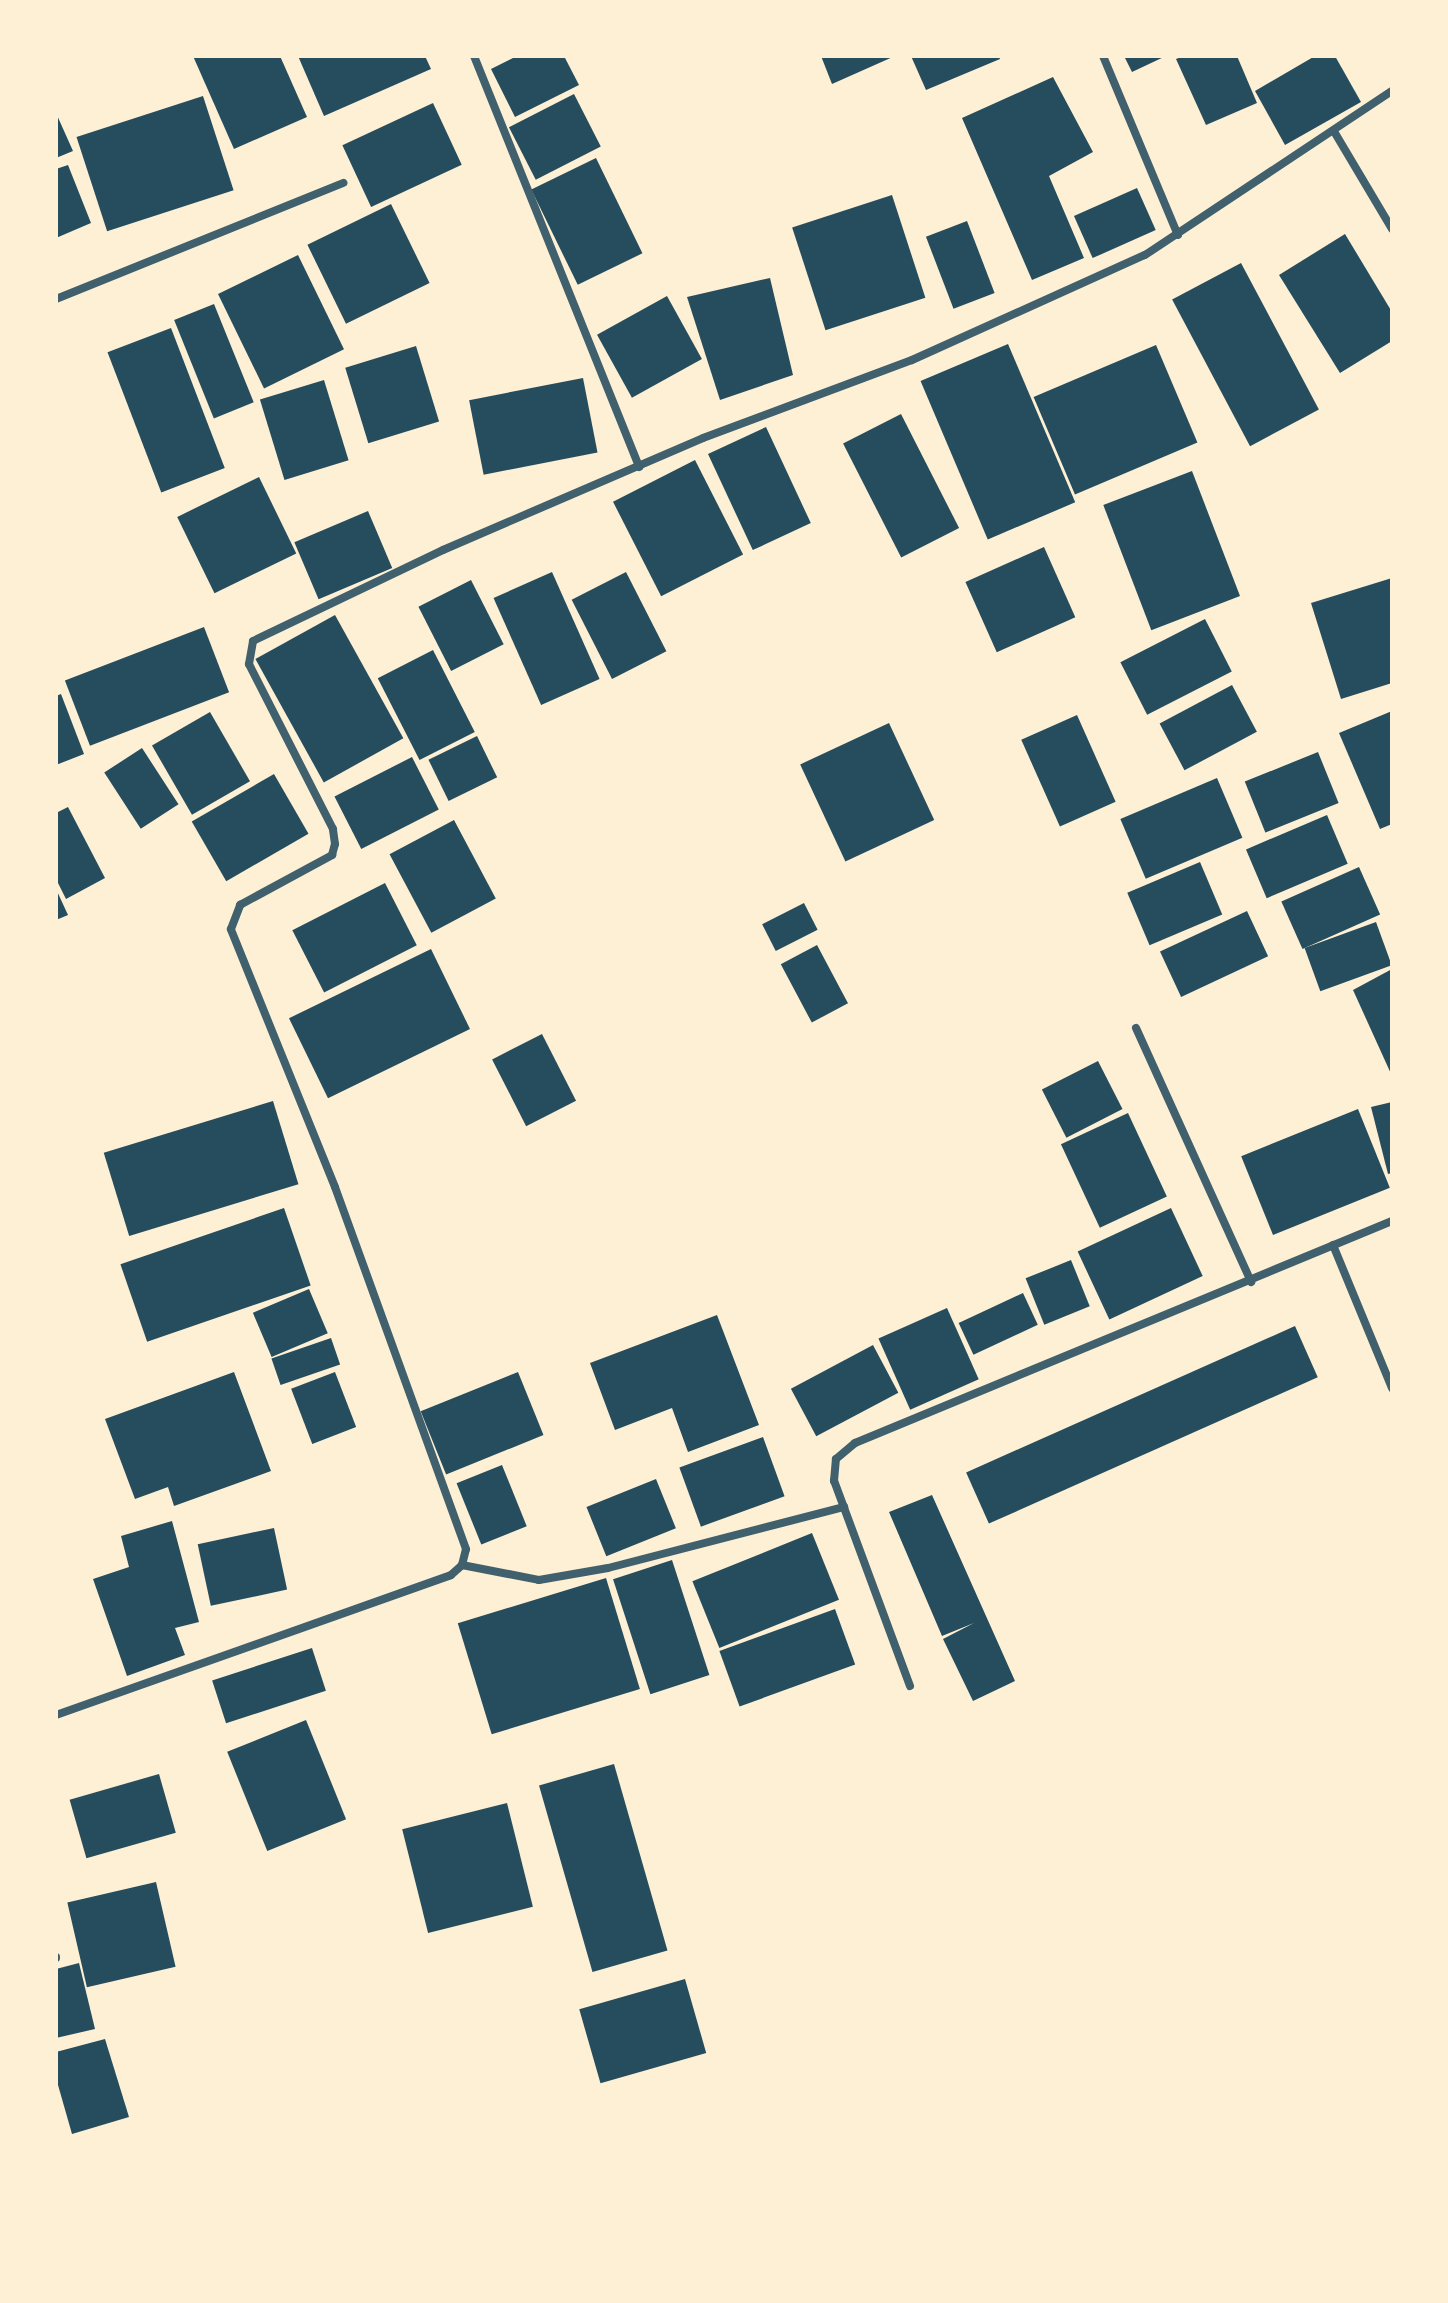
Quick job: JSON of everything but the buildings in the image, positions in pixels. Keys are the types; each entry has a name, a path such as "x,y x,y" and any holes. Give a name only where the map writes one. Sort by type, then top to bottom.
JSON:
{"street":[{"path":"474,56 639,467"},
{"path":"1103,56 1178,235"},
{"path":"56,1715 451,1575 462,1565 466,1549 335,1187 231,929 240,905 332,855 335,844 333,829 249,664 248,650 263,633 639,467 912,360 1178,235 1335,133 1392,91"},
{"path":"1335,133 1392,229"},
{"path":"56,299 343,183"},
{"path":"1136,1028 1251,1282"},
{"path":"910,1686 834,1481 836,1459 855,1443 1251,1282 1392,1221"},
{"path":"1333,1245 1392,1388"},
{"path":"462,1565 539,1580 608,1568 844,1507"}]}
